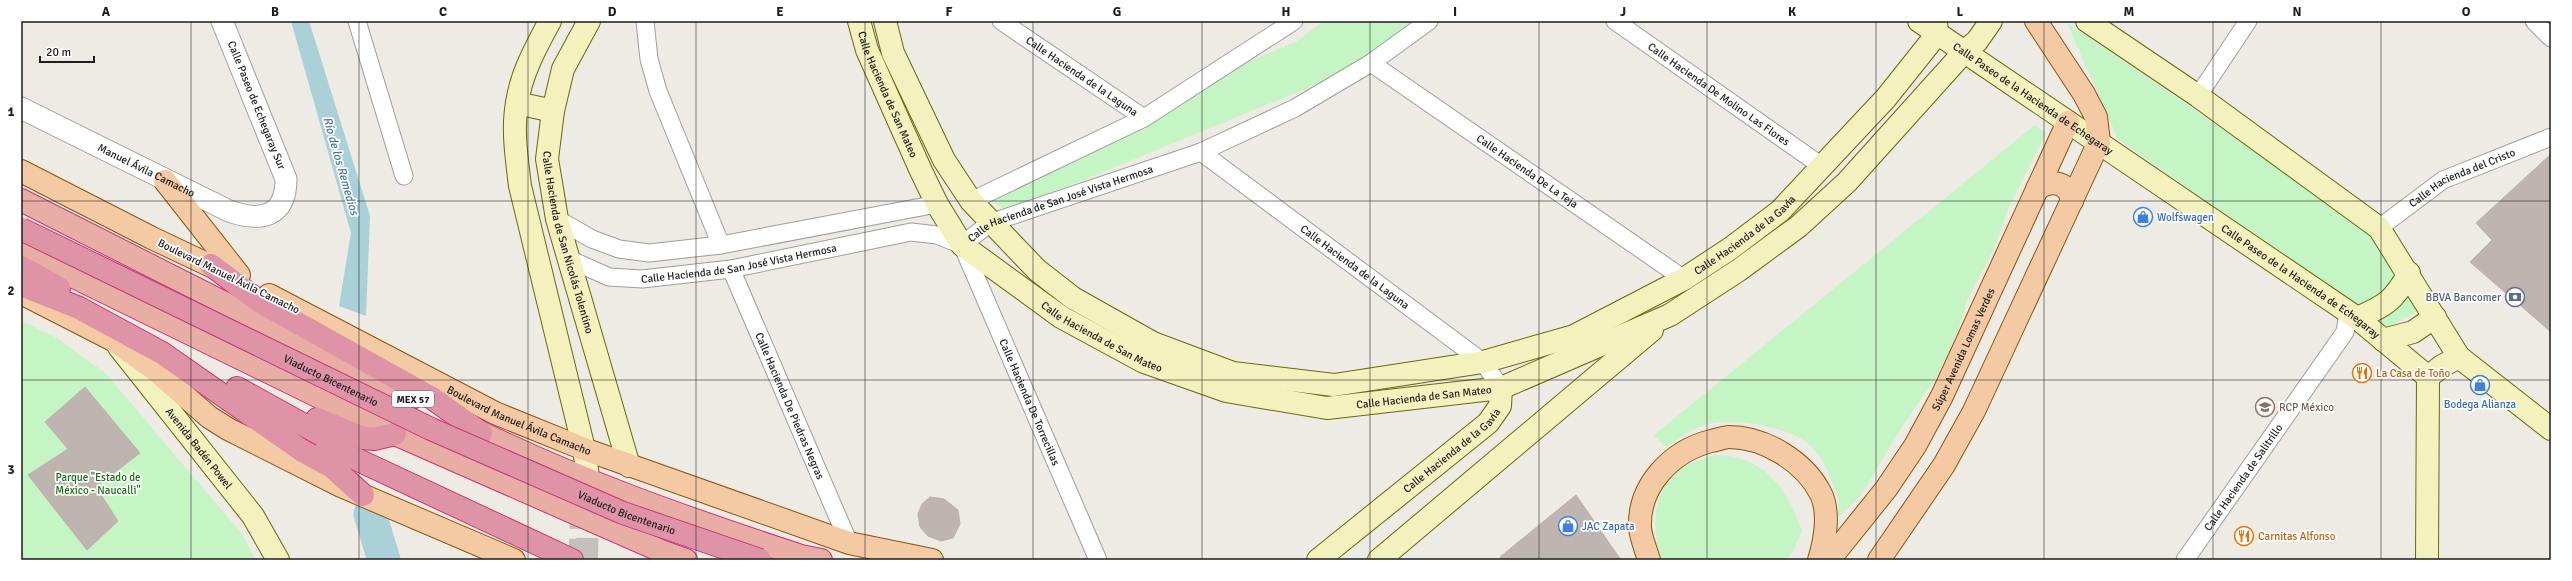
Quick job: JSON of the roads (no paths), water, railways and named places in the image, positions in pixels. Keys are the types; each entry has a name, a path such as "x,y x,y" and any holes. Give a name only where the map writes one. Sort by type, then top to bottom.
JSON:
{"highway":[{"name":"MEX 57","path":"21,200 481,433 562,471 625,496 801,556 821,560"},
{"name":"Viaducto Bicentenario","path":"21,228 431,429 623,513 760,560"},
{"path":"21,251 395,434 661,551 686,560"},
{"path":"211,265 260,302 432,398 481,433"},
{"path":"21,267 314,444 327,450 341,452 572,560"},
{"path":"21,285 79,308 119,328 162,353 221,396 254,407 270,400 363,438 374,439 395,434"},
{"path":"310,416 314,444 332,466 363,495"}],"main road":[{"path":"550,21 532,55 517,103 516,146 520,186 585,466"},
{"name":"Calle Hacienda de San Nicolás Tolentino","path":"588,21 563,70 553,111 547,159 557,219 630,466"},
{"name":"Calle Hacienda de San Mateo","path":"859,21 867,50 921,171 937,204 962,244 1068,320 1144,362 1226,391 1327,408 1502,388"},
{"name":"Calle Hacienda de San Mateo","path":"885,21 893,53 944,160 971,201 990,223 1037,270 1073,298 1153,343 1233,373 1334,385 1483,362"},
{"name":"Calle Paseo de la Hacienda de Echegaray","path":"1919,21 1937,28 1965,51 2352,316 2428,377"},
{"path":"1379,560 1670,315 1739,270 1799,226 1846,182 1965,51 1977,41 1991,21"},
{"path":"1879,560 1944,465 1974,411 2099,142 2096,117 2084,94 2036,21"},
{"path":"2087,21 2198,96 2379,228 2409,273 2459,357 2551,429"},
{"name":"Calle Hacienda de la Gavia","path":"1483,362 1574,336 1684,279 1731,248 1780,211 1823,166 1886,98 1937,28"},
{"path":"517,103 553,111"},
{"name":"Súper Avenida Lomas Verdes","path":"1829,560 1886,489 1915,446 1942,396 2068,122"},
{"name":"Boulevard Manuel Ávila Camacho","path":"21,171 152,238 211,265 495,413 585,466 630,466 849,543 932,560"},
{"path":"165,181 246,284"},
{"path":"2037,190 2049,183 2061,184 2069,191 2072,201"},
{"path":"2352,316 2389,303 2398,294 2409,273"},
{"path":"21,293 113,340 154,369 209,417 228,429 363,495 514,560"},
{"path":"1502,388 1670,315"},
{"path":"2383,340 2413,332 2435,317"},
{"name":"Avenida Badén Powel","path":"113,340 253,516 278,560"},
{"path":"2427,560 2428,377 2442,366 2459,357"},
{"name":"Calle Hacienda de la Gavia","path":"1318,560 1488,424 1500,406 1502,388"},
{"path":"1649,560 1640,527 1646,492 1669,461 1700,444 1729,437 1763,443 1788,457 1807,474 1822,495 1826,526 1819,560"}],"street":[{"name":"Calle Paseo de Echegaray Sur","path":"222,21 286,179 286,192 274,211"},
{"path":"356,21 404,176"},
{"path":"645,21 649,59 658,91 721,245"},
{"name":"Calle Hacienda de la Laguna","path":"1001,21 1144,118"},
{"path":"971,201 1144,118 1294,21"},
{"name":"Calle Hacienda de San José Vista Hermosa","path":"570,259 609,277 642,279 731,269 911,232 937,235 962,244 990,223 1201,152 1295,108 1371,62 1429,21"},
{"name":"Calle Hacienda De Molino Las Flores","path":"1615,21 1823,166"},
{"path":"2198,96 2248,21"},
{"path":"2534,21 2551,38"},
{"name":"Calle Hacienda De La Teja","path":"1371,62 1684,279"},
{"name":"Manuel Ávila Camacho","path":"21,108 165,181 241,215 264,217 274,211"},
{"name":"Calle Hacienda del Cristo","path":"2379,228 2443,180 2551,137"},
{"name":"Calle Hacienda de la Laguna","path":"1201,152 1483,362 1502,388"},
{"path":"921,171 944,160"},
{"name":"Calle Hacienda de San José Vista Hermosa","path":"557,219 592,239 620,249 649,253 721,245 937,204"},
{"name":"Calle Hacienda De Torrecillas","path":"962,244 1098,560"},
{"name":"Calle Hacienda De Piedras Negras","path":"731,269 849,543"},
{"path":"1660,292 1670,315"},
{"name":"Calle Hacienda de Salitrillo","path":"2185,560 2345,332 2352,316"}],"water":[{"path":"291,21 309,21 370,216 366,316 339,306 351,233"}],"waterway":[{"name":"Río de los Remedios","path":"370,514 384,560"}],"tunnel":[{"path":"579,560 581,499"},
{"path":"587,560 588,502"}],"place":[{"name":"Wolfswagen","path":"2143,217"},
{"name":"BBVA Bancomer","path":"2515,297"},
{"name":"La Casa de Toño","path":"2362,373"},
{"name":"Bodega Alianza","path":"2480,385"},
{"name":"RCP México","path":"2265,407"},
{"name":"JAC Zapata","path":"1568,526"},
{"name":"Carnitas Alfonso","path":"2244,536"}],"park label":[{"name":"Parque \"Estado de México - Naucalli\"","path":"98,483"}]}
